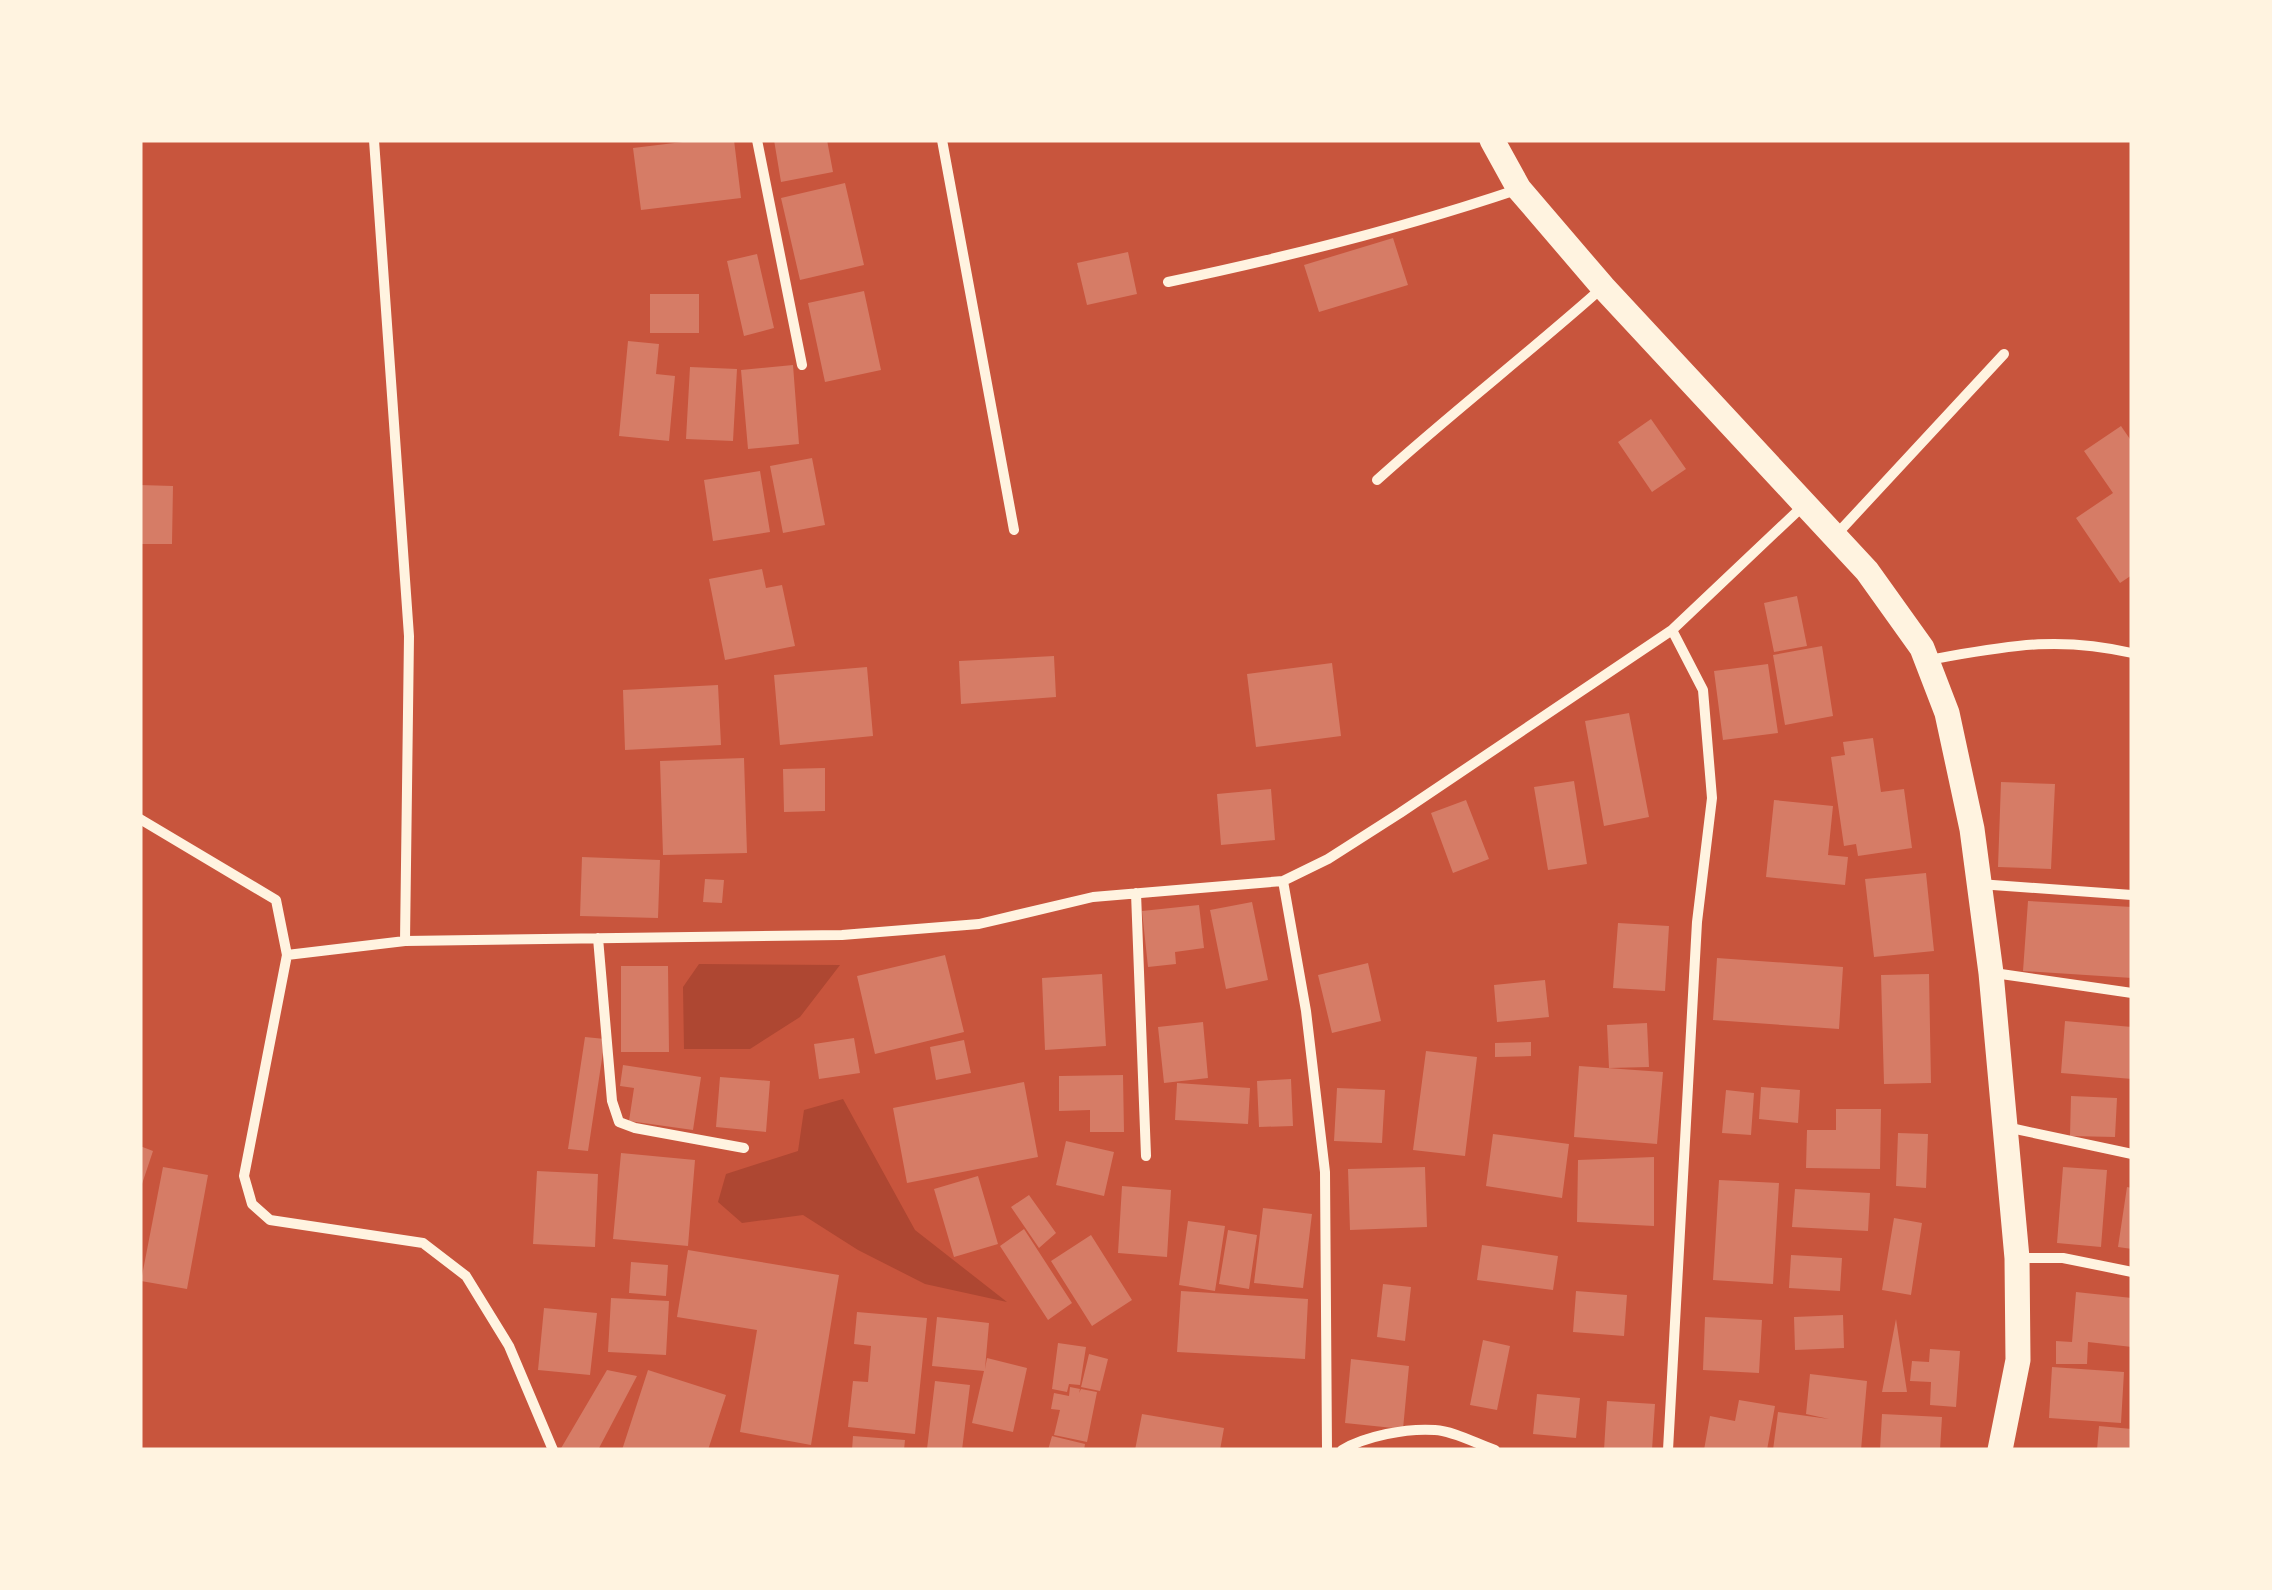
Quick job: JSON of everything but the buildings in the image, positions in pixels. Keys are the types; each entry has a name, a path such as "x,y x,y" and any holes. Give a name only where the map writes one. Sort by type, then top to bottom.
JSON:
{"main road":[{"path":"1492,140 1519,188 1604,287 1836,535 1898,614 1926,660 1947,713 1972,830 1991,973 2017,1258 2018,1360 2000,1450"}],"street":[{"path":"374,140 408,636 405,941"},
{"path":"757,140 802,365"},
{"path":"942,140 1014,530"},
{"path":"1168,282 1286,258 1446,214 1519,188"},
{"path":"1378,480 1604,287"},
{"path":"1836,535 2004,354"},
{"path":"287,955 405,941 842,936 979,924 1093,897 1283,881 1356,841 1672,630 1804,504"},
{"path":"1668,1450 1697,922 1712,798 1703,690 1672,630"},
{"path":"1926,660 2024,644 2070,642 2132,653"},
{"path":"140,819 276,900 287,955 244,1176 252,1204 270,1220 423,1243 466,1276 509,1346 553,1450"},
{"path":"1283,881 1306,1011 1325,1172 1327,1450"},
{"path":"1979,884 2132,895"},
{"path":"1136,894 1146,1156"},
{"path":"598,938 612,1101 620,1122 744,1148"},
{"path":"1991,973 2132,993"},
{"path":"2005,1127 2132,1154"},
{"path":"2017,1258 2064,1258 2132,1272"},
{"path":"1342,1450 1353,1443 1391,1434 1436,1430 1496,1450"}],"shaded area":[{"path":"699,964 840,965 800,1017 750,1049 684,1049 683,987"},
{"path":"843,1099 915,1230 1007,1302 925,1284 858,1250 803,1215 742,1223 718,1202 726,1174 798,1151 804,1110"}]}
